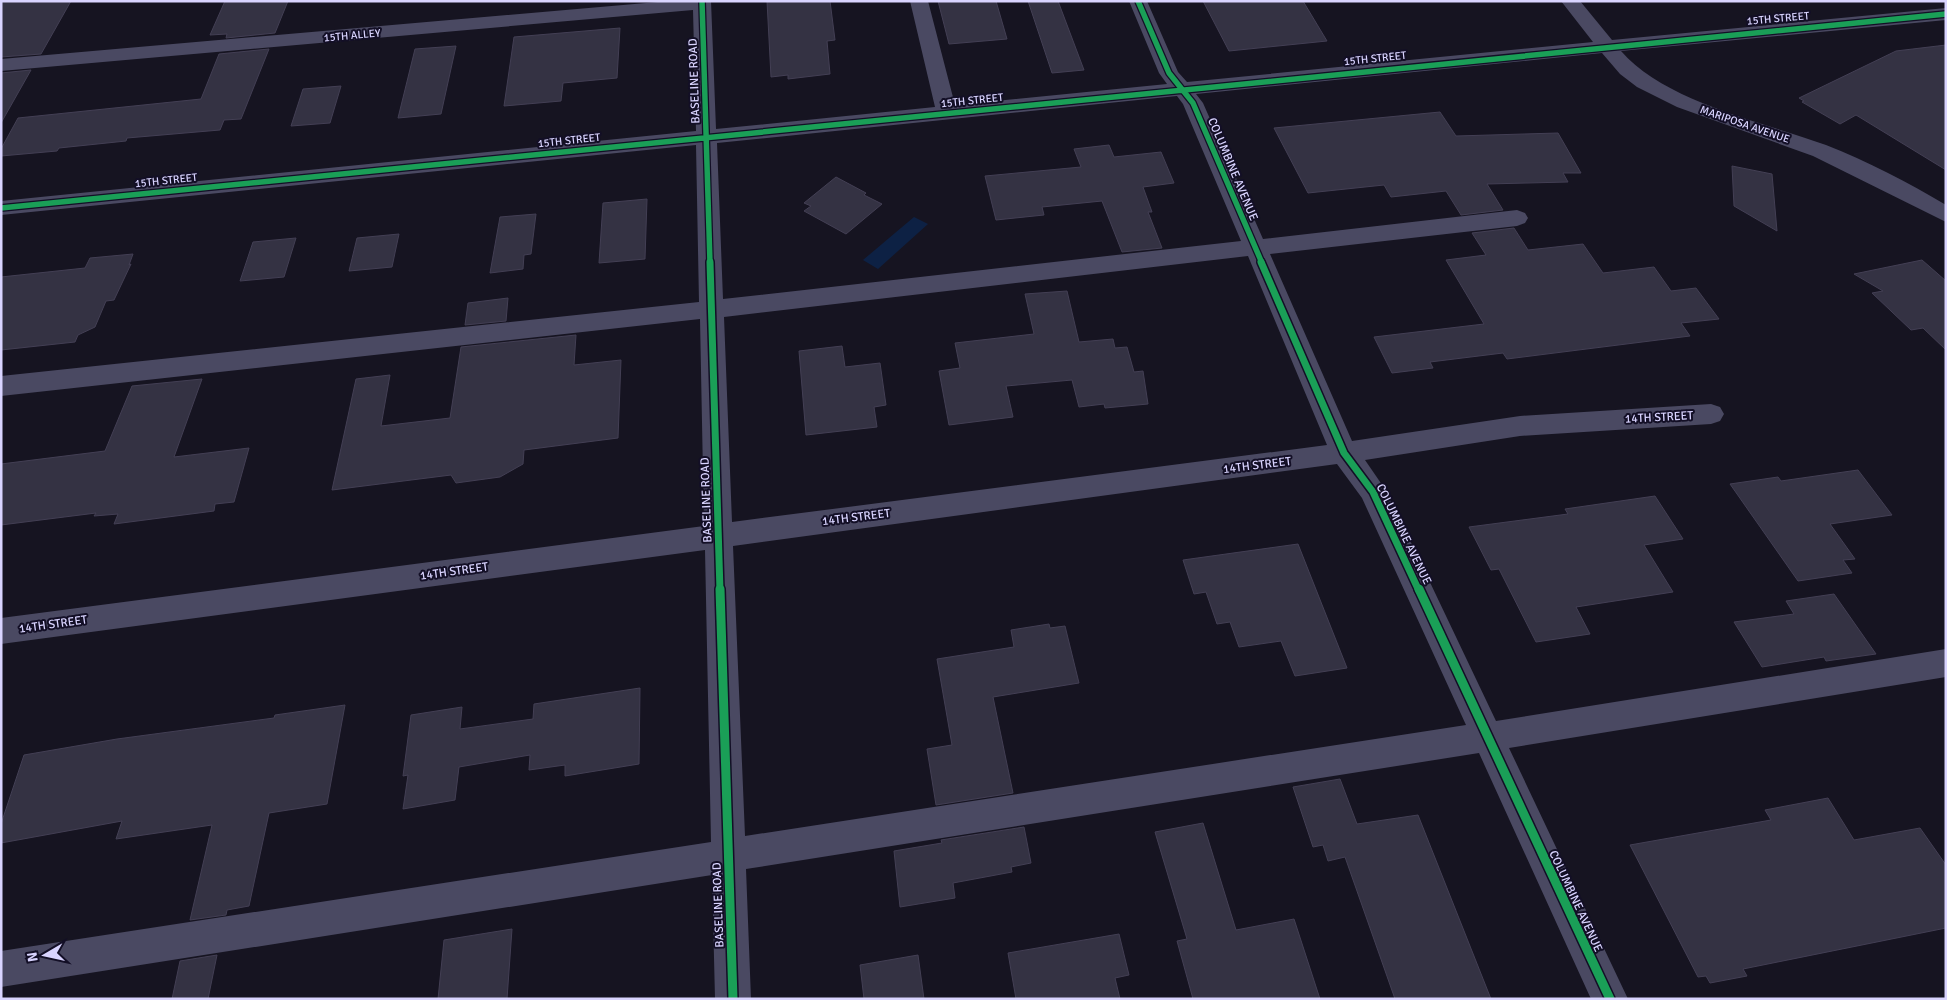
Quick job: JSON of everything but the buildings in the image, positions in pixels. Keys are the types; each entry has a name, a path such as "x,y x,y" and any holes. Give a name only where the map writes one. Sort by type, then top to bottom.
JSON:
{"street":[{"path":"919,1 947,114"},
{"name":"COLUMBINE AVENUE","path":"1138,1 1169,73 1193,103 1344,453 1373,492 1610,999"},
{"name":"MARIPOSA AVENUE","path":"1570,1 1627,70 1644,83 1684,104 1822,151 1913,195 1946,215"},
{"name":"15TH ALLEY","path":"1,65 702,3"},
{"name":"BASELINE ROAD","path":"702,3 733,999"},
{"name":"15TH STREET","path":"1,208 1609,46 1946,14"},
{"path":"1,386 712,309 1516,218"},
{"name":"14TH STREET","path":"1,631 1344,453 1520,426 1711,414"},
{"path":"1,969 1487,737 1946,663"}],"water":[{"path":"914,217 928,224 878,269 863,260"}],"cycle path":[{"path":"702,1 733,999"},
{"path":"1138,1 1169,73 1193,103 1344,453 1373,492 1610,999"},
{"path":"1,208 1609,46 1946,14"}]}
